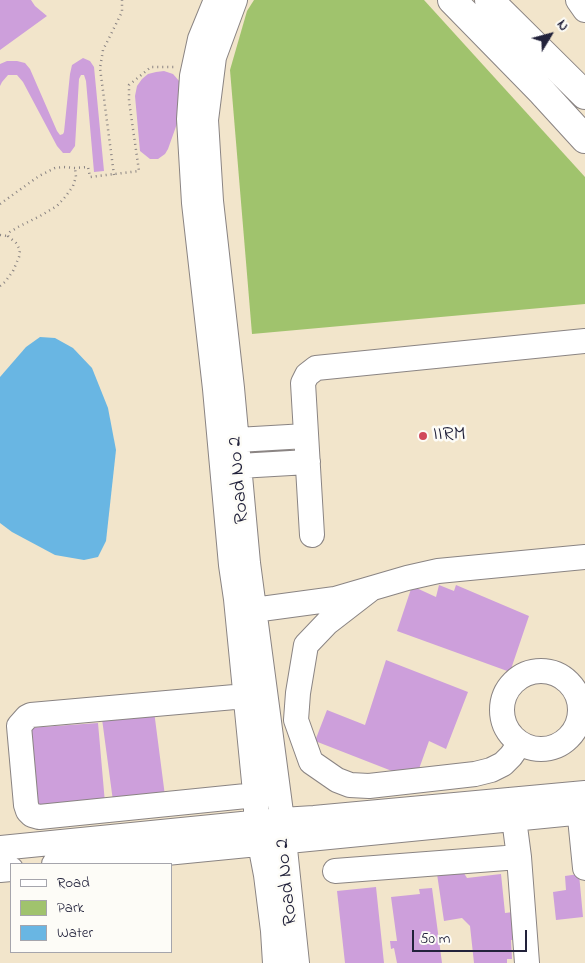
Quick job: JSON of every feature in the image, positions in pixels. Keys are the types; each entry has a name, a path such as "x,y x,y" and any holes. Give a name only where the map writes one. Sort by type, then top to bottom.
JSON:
{"main road":[{"path":"452,0 585,138"},
{"path":"488,0 585,94"}],"street":[{"path":"578,0 585,10"},
{"name":"Road No 2","path":"217,1 214,57 202,77 189,119 194,203 215,389 230,555 246,611 283,831 297,963"},
{"name":"Road No 2","path":"202,77 211,201 232,388 248,563 246,696 258,833 274,931 275,963"},
{"path":"312,535 303,383 307,375 316,368 585,341"},
{"path":"237,440 306,436"},
{"path":"239,466 308,462"},
{"path":"246,611 335,599 438,571 585,557"},
{"path":"371,589 327,623 306,646 298,693 296,720 311,762 337,780 350,785 369,786 475,774 491,770 503,764 520,743"},
{"path":"540,671 558,675 565,680 578,679 576,694 582,711 575,729 569,736 555,747 546,749 528,747 520,743 507,730 503,722 502,713 504,695 515,680 522,675 540,671"},
{"path":"246,696 31,715 19,726 26,805 32,815 38,817 256,796"},
{"path":"283,831 314,818 582,803"},
{"path":"0,848 514,819 582,803"},
{"path":"582,803 585,868"},
{"path":"514,819 528,963"},
{"path":"61,863 258,833"},
{"path":"335,871 519,857"}],"path":[{"path":"114,175 100,68 103,50 122,12 122,0"},
{"path":"0,204 39,176 55,168 88,167 90,177 139,171 129,101 129,85 151,67 175,66 202,77"},
{"path":"8,236 10,232 18,227 57,206 73,186 76,177 75,168"},
{"path":"0,235 8,236 16,243 20,250 13,271 0,286"}],"green space":[{"path":"254,0 424,0 585,177 585,304 252,334 230,70 247,11"}],"water":[{"path":"40,337 55,338 73,348 92,368 108,408 116,450 106,541 98,557 84,560 55,555 12,532 0,523 0,377 26,347"}],"building":[{"path":"0,0 31,0 47,16 0,50"},
{"path":"83,58 90,61 94,67 104,171 94,172 84,75 81,75 79,79 75,146 70,153 63,153 57,146 23,82 17,75 8,75 0,86 0,64 7,61 25,63 30,69 57,131 60,135 63,134 72,65"},
{"path":"164,71 173,74 180,82 184,104 165,154 158,159 150,159 140,151 135,96 137,86 142,79 148,74"},
{"path":"439,585 454,591 456,585 529,616 510,672 397,631 412,586 436,597"},
{"path":"386,660 468,692 446,749 429,741 415,780 315,741 327,710 365,725"},
{"path":"154,711 165,796 113,801 102,719"},
{"path":"98,723 105,803 34,809 27,728"},
{"path":"462,870 467,878 501,874 505,913 513,912 516,940 511,940 512,959 507,959 507,963 474,963 470,926 462,918 444,921 437,874"},
{"path":"579,874 583,917 556,920 553,892 566,890 565,876"},
{"path":"376,887 384,963 345,963 337,891"},
{"path":"432,888 442,963 397,963 394,948 391,949 390,941 397,941 391,897 420,894 419,889"}],"place":[{"name":"IIRM","path":"423,436"}]}
